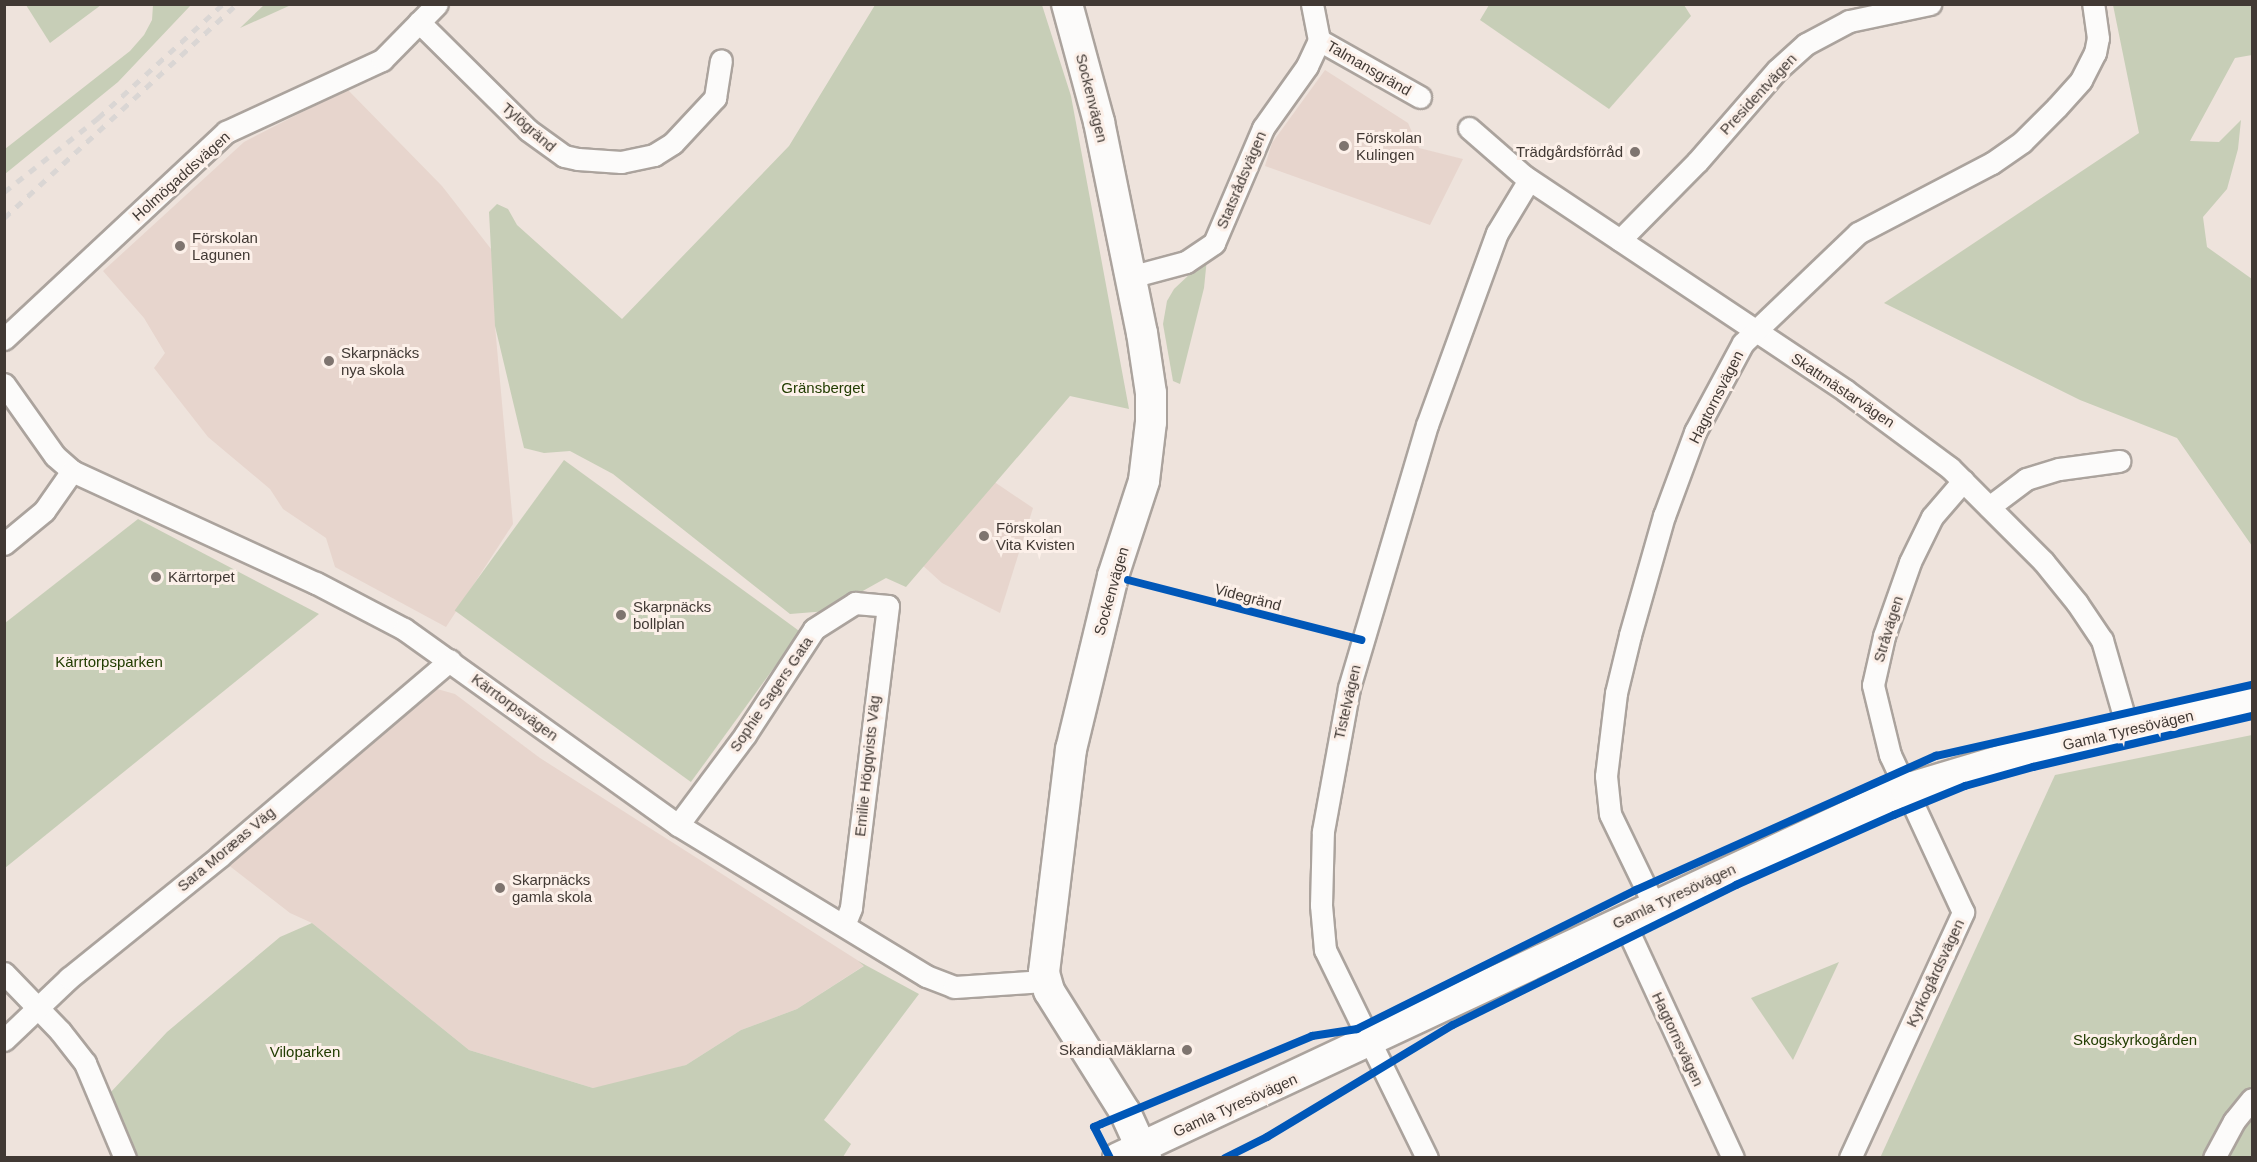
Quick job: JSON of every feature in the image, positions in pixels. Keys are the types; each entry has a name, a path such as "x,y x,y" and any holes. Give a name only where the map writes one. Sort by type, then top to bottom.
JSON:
{"street":[{"name":"Holmögaddsvägen","path":"4,339 226,132 382,60 437,4"},
{"name":"Sockenvägen","path":"1045,981 1044,961 1071,749 1113,576 1144,481 1149,451 1149,372 1099,122 1067,4"},
{"path":"1312,4 1319,40"},
{"name":"Presidentvägen","path":"1620,240 1697,162 1777,70 1806,44 1849,21 1930,4"},
{"name":"Hagtornsvägen","path":"1654,904 1610,814 1606,776 1616,693 1664,516 1695,432 1743,343 1858,233 1992,163 2022,142 2086,71 2098,38 2093,4"},
{"name":"Tylögränd","path":"419,22 528,130 564,156 578,159 621,162 654,155 674,143 715,98 721,60"},
{"name":"Statsrådsvägen","path":"1130,278 1186,262 1214,243 1263,128 1306,66 1319,40"},
{"name":"Talmansgränd","path":"1319,40 1420,97"},
{"name":"Skattmästarvägen","path":"1469,128 1529,180 1902,430 1963,481 2043,561 2102,640 2128,730"},
{"name":"Tistelvägen","path":"1428,1158 1324,950 1321,905 1323,831 1335,756 1361,640 1427,425 1497,233 1529,180"},
{"name":"Kärrtorpsvägen","path":"4,384 55,456 72,471 316,583 404,629 678,825 926,976 954,987 1045,981"},
{"path":"1989,507 2025,479 2059,469 2119,461"},
{"path":"4,544 44,511 72,471"},
{"name":"Stråvägen","path":"1906,789 1881,732 1873,684 1884,636 1910,562 1932,517 1963,481"},
{"name":"Sophie Sagers Gata","path":"678,825 738,744 814,629 855,603 888,606"},
{"name":"Emilie Högqvists Väg","path":"844,925 851,908 888,606"},
{"name":"Sara Moræas Väg","path":"4,1040 38,1011 69,978 220,856 450,660"},
{"name":"Gamla Tyresövägen","path":"1135,1154 1371,1043 1654,904 1906,789 1948,774 2253,700"},
{"name":"Kyrkogårdsvägen","path":"1850,1158 1963,912 1906,789"},
{"name":"Hagtornsvägen","path":"1623,920 1733,1158"},
{"path":"4,973 38,1011 60,1031 85,1064 125,1158"},
{"path":"1045,981 1135,1154"},
{"path":"2214,1158 2234,1121 2253,1099"}],"shaded area":[{"name":"Förskolan Kulingen","path":"1325,70 1408,123 1419,148 1463,159 1430,225 1265,166 1272,143"},
{"name":"Skarpnäcks nya skola","path":"347,89 442,186 491,249 494,268 495,326 513,524 446,627 335,567 326,538 283,509 270,489 208,437 154,368 165,353 144,318 103,271 244,142"},
{"name":"Förskolan Vita Kvisten","path":"993,481 1033,508 1000,613 942,583 920,563"},
{"name":"Skarpnäcks gamla skola","path":"437,689 455,694 540,758 865,965 797,1009 741,1030 686,1065 623,1083 593,1088 469,1050 312,923 290,913 227,864"}],"green space":[{"path":"26,5 101,5 50,43"},
{"path":"153,5 191,5 118,82 5,174 5,149 130,51 144,35 152,20"},
{"path":"264,5 291,5 240,28"},
{"name":"Gränsberget","path":"875,5 1042,5 1071,96 1129,409 1070,396 906,587 886,578 827,611 790,614 613,474 570,451 544,453 524,448 495,326 489,212 497,204 508,209 517,225 622,319 789,146"},
{"path":"1489,5 1684,5 1691,16 1609,109 1480,20"},
{"path":"2113,5 2252,5 2252,55 2235,58 2190,141 2219,142 2241,120 2238,149 2227,189 2203,217 2207,247 2252,279 2252,546 2177,438 2080,400 1884,303 2139,133"},
{"path":"1207,258 1204,288 1180,384 1173,381 1163,324 1167,301 1174,289"},
{"name":"Skarpnäcks bollplan","path":"564,460 800,632 691,782 455,610"},
{"name":"Kärrtorpsparken","path":"138,519 319,614 5,868 5,623"},
{"name":"Skogskyrkogården","path":"2252,735 2252,1157 1880,1158 2055,775"},
{"name":"Viloparken","path":"312,923 469,1050 593,1088 686,1065 741,1030 797,1009 864,966 858,961 919,994 824,1120 851,1144 843,1157 137,1157 110,1093 167,1032 280,937"},
{"path":"1839,962 1793,1060 1751,998"}],"railway":[{"path":"4,192 98,118 223,4"},
{"path":"4,218 237,4"}],"cycle path":[{"name":"Videgränd","path":"1128,580 1361,640"},
{"path":"1110,1158 1094,1127 1312,1036 1357,1029 1636,890 1936,756 2252,685"},
{"path":"1225,1158 1267,1137 1453,1025 1736,885 1894,815 1965,786 2033,767 2252,716"}],"place":[{"name":"Förskolan Kulingen","path":"1344,146"},
{"name":"Trädgårdsförråd","path":"1635,152"},
{"name":"Förskolan Lagunen","path":"180,246"},
{"name":"Skarpnäcks nya skola","path":"329,361"},
{"name":"Förskolan Vita Kvisten","path":"984,536"},
{"name":"Kärrtorpet","path":"156,577"},
{"name":"Skarpnäcks bollplan","path":"621,615"},
{"name":"Skarpnäcks gamla skola","path":"500,888"},
{"name":"SkandiaMäklarna","path":"1187,1050"}]}
